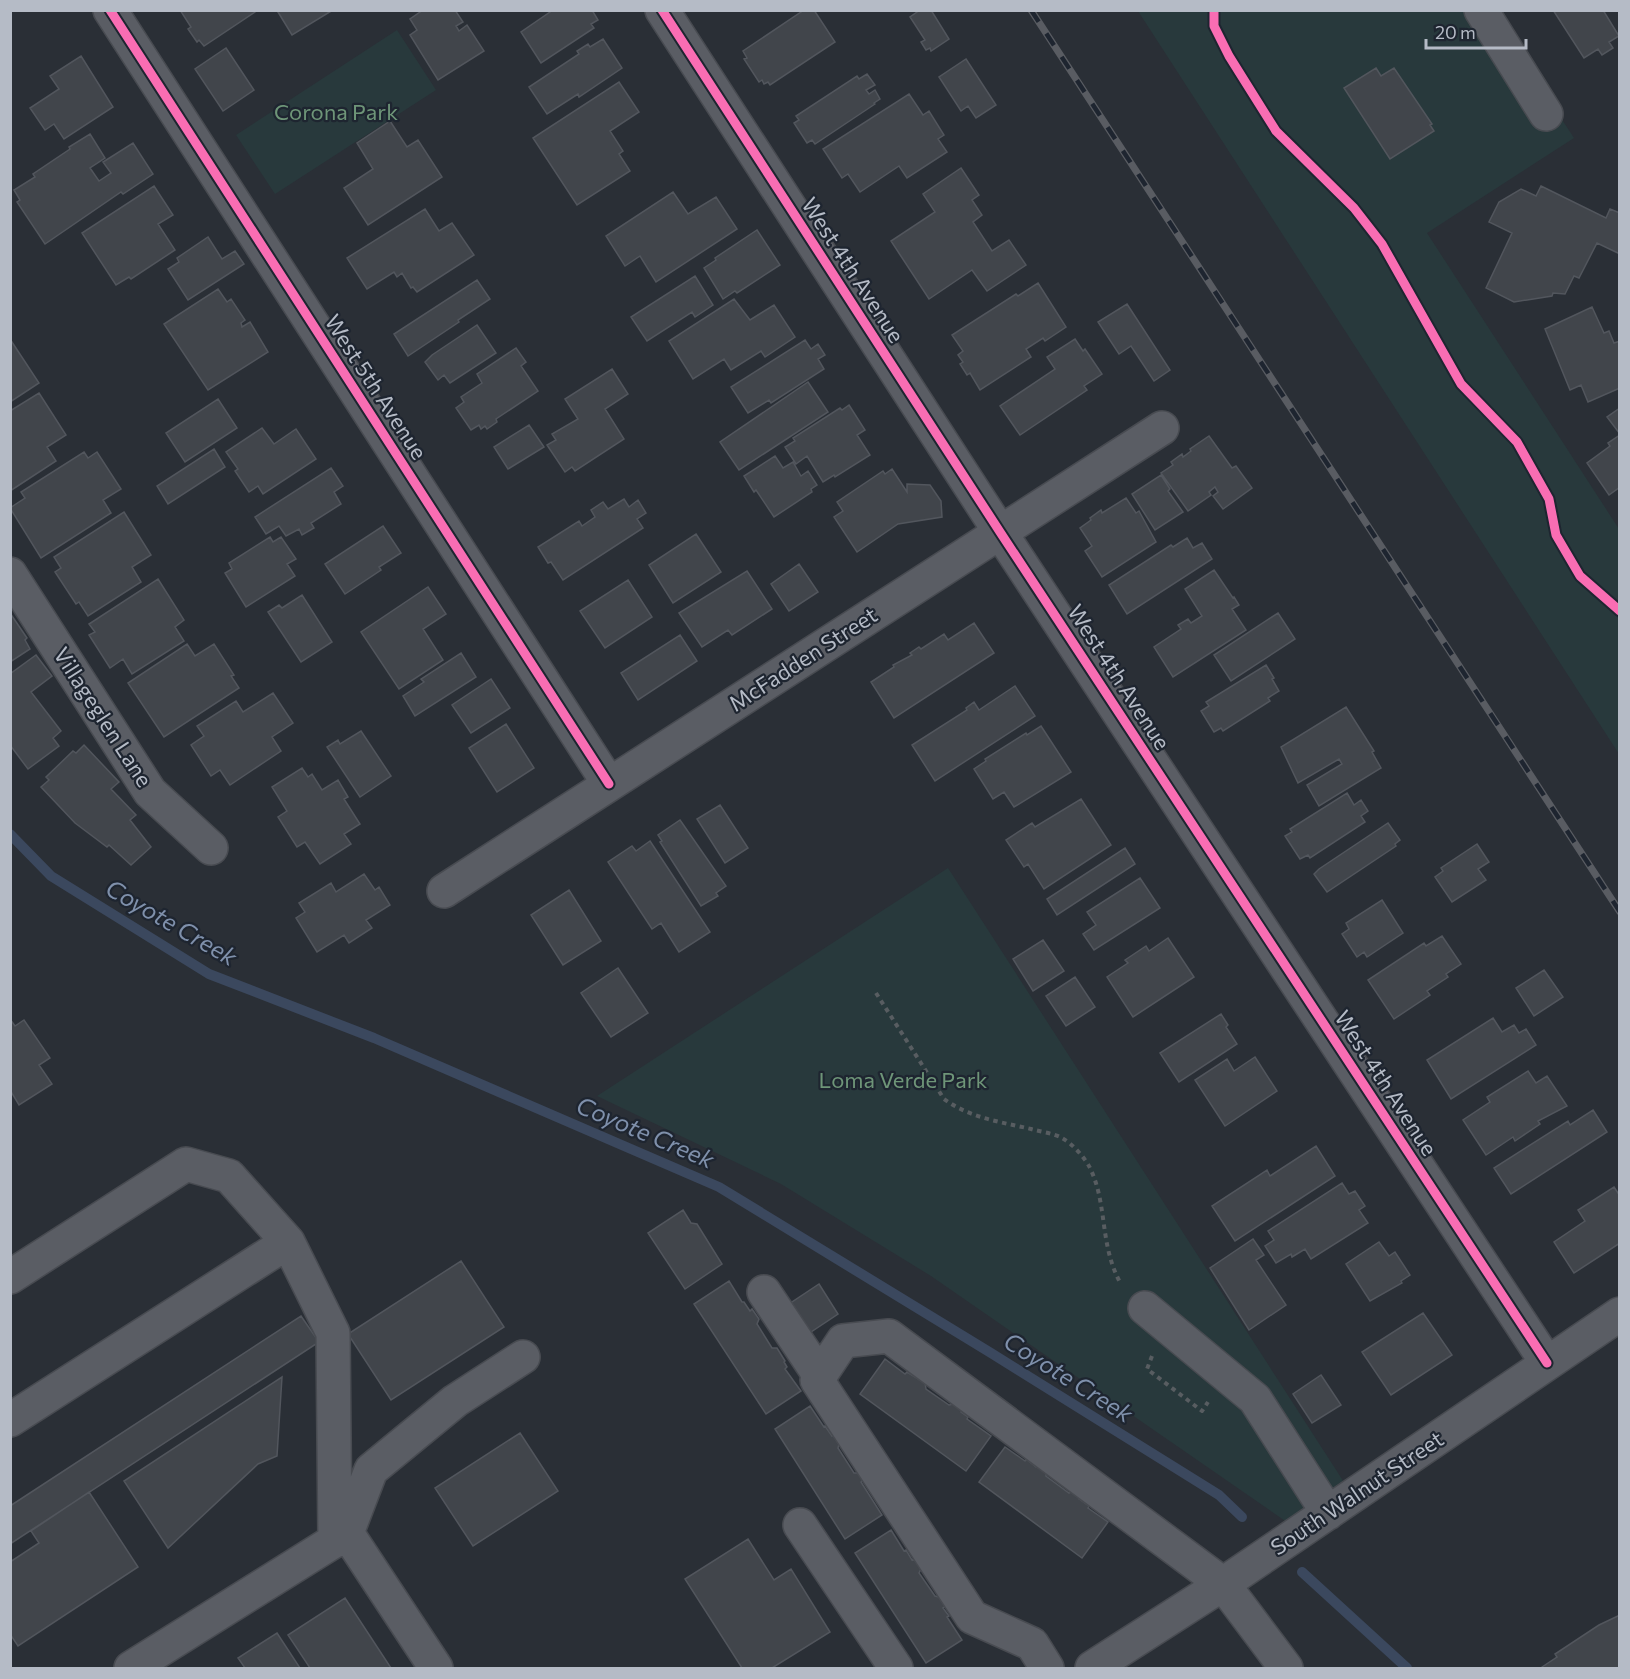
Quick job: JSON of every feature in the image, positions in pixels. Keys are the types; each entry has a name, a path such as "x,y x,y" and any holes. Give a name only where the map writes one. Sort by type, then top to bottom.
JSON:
{"street":[{"name":"West 5th Avenue","path":"110,10 609,784"},
{"name":"West 4th Avenue","path":"662,10 1000,532 1547,1362"},
{"path":"1481,10 1546,114"},
{"name":"McFadden Street","path":"444,891 1162,428"},
{"name":"Villageglen Lane","path":"10,574 150,792 211,849"},
{"path":"10,1277 186,1164 230,1176 288,1242 333,1333 341,1537 436,1668"},
{"path":"10,1420 288,1242"},
{"path":"764,1292 820,1377"},
{"path":"1145,1308 1255,1399 1328,1513"},
{"name":"South Walnut Street","path":"1092,1668 1223,1584 1620,1314"},
{"path":"1047,1668 1032,1644 972,1617 817,1380 843,1341 889,1336 1223,1584 1286,1668"},
{"path":"131,1668 341,1537 371,1470 455,1401 523,1357"},
{"path":"800,1525 888,1666"}],"path":[{"path":"876,993 944,1099 974,1116 1062,1138 1074,1147 1090,1166 1095,1181 1107,1252 1115,1272 1134,1301 1145,1308"}],"green space":[{"path":"1138,11 1491,11 1574,138 1427,233 1619,529 1619,754"},
{"name":"Corona Park","path":"397,30 436,90 275,194 236,135"},
{"name":"Loma Verde Park","path":"948,868 1349,1490 1294,1527 931,1276 781,1184 597,1096"}],"building":[{"path":"180,10 258,10 204,46 199,40 197,42 188,29 191,27"},
{"path":"280,10 333,10 292,35 278,12"},
{"path":"423,10 455,10 463,22 456,26 459,31 467,25 484,51 438,80 410,35 417,30 410,19"},
{"path":"553,10 592,10 598,20 591,24 594,28 541,63 521,32"},
{"path":"804,10 814,10 835,42 770,85 768,82 764,84 762,80 759,82 744,59 747,58 743,51"},
{"path":"920,10 931,10 949,39 931,51 930,48 926,50 921,42 925,40 910,17"},
{"path":"1553,10 1603,10 1619,36 1609,42 1613,48 1602,55 1598,49 1584,58"},
{"path":"603,39 622,68 579,97 578,94 547,114 529,87 579,54 577,51 588,44 590,47"},
{"path":"226,48 254,90 223,111 195,69"},
{"path":"81,56 113,107 64,139 54,124 45,130 30,108 59,89 50,76"},
{"path":"966,59 996,105 976,118 968,106 961,111 939,77"},
{"path":"1376,68 1381,76 1394,68 1432,124 1430,125 1434,131 1390,159 1344,88"},
{"path":"867,74 875,85 866,90 869,94 875,90 880,99 815,144 812,140 807,143 794,123 799,120 796,116 857,76 859,79"},
{"path":"619,82 639,112 610,131 623,151 619,154 630,171 577,205 533,138"},
{"path":"909,94 923,115 929,111 944,135 938,139 947,152 907,178 899,166 860,192 848,174 842,178 823,149"},
{"path":"390,121 407,147 418,140 442,177 368,225 344,188 373,169 357,143"},
{"path":"90,134 105,158 90,168 99,181 111,173 103,162 133,143 153,174 123,194 121,192 45,244 17,202 20,200 14,190 35,177 33,174 70,149 69,147"},
{"path":"961,168 979,195 972,200 982,215 973,222 992,251 1009,240 1026,265 987,291 972,270 929,299 891,241 935,212 923,194"},
{"path":"154,186 173,215 158,224 175,250 131,279 129,277 116,285 82,233"},
{"path":"1541,186 1606,218 1610,209 1620,213 1620,254 1597,243 1579,278 1574,276 1565,294 1553,293 1552,296 1514,302 1486,288 1512,233 1489,222 1499,202 1521,189 1536,196"},
{"path":"673,192 688,214 716,197 737,229 656,282 640,256 625,266 606,236"},
{"path":"425,209 439,231 452,223 474,255 417,292 413,287 411,288 402,273 397,277 394,272 367,289 347,258"},
{"path":"757,230 780,265 737,293 735,291 723,299 704,268"},
{"path":"208,237 222,259 235,251 244,264 188,300 168,269 179,262 177,258"},
{"path":"695,276 713,305 695,317 692,312 647,341 631,317"},
{"path":"477,280 490,299 408,356 394,334"},
{"path":"1038,283 1066,327 1045,341 1043,338 1026,349 1031,357 980,390 970,373 967,375 960,364 963,362 958,355 963,351 952,335 1016,294 1018,296"},
{"path":"218,289 227,302 231,299 245,320 241,323 242,327 250,322 268,352 208,390 164,324"},
{"path":"734,299 750,320 774,305 795,337 765,357 761,351 731,370 724,359 693,379 669,341"},
{"path":"1127,304 1170,370 1154,381 1131,346 1119,354 1098,322"},
{"path":"1592,307 1604,333 1609,331 1614,343 1620,341 1620,388 1588,402 1581,385 1570,390 1545,329"},
{"path":"477,325 496,353 450,383 444,375 438,380 425,362"},
{"path":"10,339 39,383 10,402"},
{"path":"1075,339 1083,351 1085,349 1102,374 1084,386 1087,390 1020,435 1000,406 1055,369 1047,357"},
{"path":"805,340 811,349 818,344 825,355 818,359 824,369 771,403 769,400 748,413 731,387"},
{"path":"516,348 526,362 521,366 538,391 496,419 497,422 487,429 485,426 481,429 479,425 471,430 456,408 464,402 461,397 482,383 477,374"},
{"path":"612,369 628,394 605,409 624,439 575,471 572,467 565,472 547,445 556,440 552,434 578,419 565,399"},
{"path":"808,382 828,412 739,470 720,442"},
{"path":"39,393 66,435 47,447 56,461 10,491 10,411"},
{"path":"218,399 237,428 185,462 166,433"},
{"path":"849,405 865,430 857,435 870,455 823,482 807,456 796,464 785,447 795,441 793,438 840,408 842,410"},
{"path":"1620,408 1620,434 1607,417"},
{"path":"529,425 544,447 508,469 494,447"},
{"path":"262,428 274,444 296,429 316,459 263,494 258,486 249,492 235,471 238,469 226,452"},
{"path":"1620,435 1620,487 1609,495 1587,463 1610,446 1608,443"},
{"path":"1209,436 1232,468 1236,466 1252,488 1223,509 1213,496 1218,492 1215,487 1209,492 1211,495 1188,511 1161,473 1173,465 1171,462 1182,454 1183,457 1191,451 1190,449"},
{"path":"214,449 225,467 168,504 157,486"},
{"path":"84,452 88,458 97,452 121,489 103,500 111,513 41,558 10,508 25,498 21,492"},
{"path":"775,456 783,468 793,462 801,476 808,471 817,485 811,489 812,492 774,517 744,476"},
{"path":"331,468 343,486 334,492 341,504 311,523 314,528 302,535 299,529 286,536 279,526 266,534 255,517"},
{"path":"892,469 907,492 907,484 930,485 941,501 942,517 898,524 857,552 834,517 843,511 837,502 883,471 885,474"},
{"path":"1161,475 1170,489 1168,491 1183,512 1155,530 1132,494"},
{"path":"1126,498 1136,513 1139,511 1156,542 1102,577 1085,551 1092,546 1080,528 1101,510 1102,513"},
{"path":"624,499 629,507 638,500 646,513 637,519 643,528 563,580 538,547 579,521 582,526 595,517 591,510 603,502 608,509"},
{"path":"124,512 151,555 132,567 141,582 88,616 79,602 76,604 55,572 61,568 54,557"},
{"path":"383,526 401,553 379,567 381,570 345,594 325,564"},
{"path":"696,534 721,572 673,603 649,565"},
{"path":"270,537 273,542 281,537 296,559 287,564 295,576 246,607 225,573 232,569 229,563"},
{"path":"1187,538 1193,548 1202,543 1212,559 1127,614 1109,585 1171,545 1173,547"},
{"path":"799,564 818,592 789,611 771,584"},
{"path":"1214,570 1239,605 1232,609 1246,630 1173,677 1154,647 1181,629 1178,625 1188,619 1191,623 1202,616 1185,589"},
{"path":"747,571 772,609 732,635 728,630 702,647 679,613"},
{"path":"158,579 184,620 175,627 184,641 132,674 123,659 110,668 89,635 95,632 89,624"},
{"path":"628,580 652,617 605,648 580,611"},
{"path":"428,587 446,614 423,629 443,660 399,689 361,632"},
{"path":"302,595 332,642 301,662 268,612 279,605 282,608"},
{"path":"10,613 27,638 25,640 30,649 10,662"},
{"path":"1278,613 1295,639 1231,681 1214,655"},
{"path":"974,623 994,653 894,718 871,682 894,667 893,665 912,655 910,653 919,647 921,649 944,634 948,640"},
{"path":"680,635 697,661 638,700 621,673"},
{"path":"187,644 195,656 214,644 234,675 231,676 239,688 164,737 128,683"},
{"path":"461,653 476,677 415,716 403,696 424,682 421,679"},
{"path":"36,655 52,676 31,692 61,731 53,738 59,746 28,769 10,745 10,674"},
{"path":"1266,665 1279,691 1268,698 1270,701 1223,731 1221,728 1214,732 1201,711 1209,706 1206,702"},
{"path":"491,679 510,708 471,733 452,705"},
{"path":"1015,686 1035,716 935,781 912,745 967,710 966,708 974,702 979,710"},
{"path":"273,693 293,723 272,737 281,751 230,785 220,770 211,776 191,745 204,736 197,726 236,701 243,712"},
{"path":"1346,707 1374,751 1372,752 1381,768 1319,806 1307,785 1342,764 1339,759 1298,783 1281,747"},
{"path":"506,724 534,768 497,792 469,748"},
{"path":"1041,726 1071,772 1014,807 1004,792 993,799 974,769 986,761 985,759"},
{"path":"361,731 391,776 360,797 327,747 338,740 340,744"},
{"path":"84,745 119,782 111,789 136,815 130,820 151,847 131,865 109,845 107,847 75,823 41,787 49,780 46,777 73,751 76,753"},
{"path":"302,768 308,777 312,774 322,790 338,780 348,797 344,799 360,824 344,834 351,844 320,864 305,842 297,847 278,817 287,811 272,787"},
{"path":"1347,793 1354,805 1361,800 1368,811 1361,816 1365,822 1310,858 1308,855 1300,859 1285,836 1292,832 1290,829"},
{"path":"1081,799 1111,845 1044,889 1028,864 1024,867 1006,840 1032,823 1035,827"},
{"path":"720,805 748,848 725,863 697,819"},
{"path":"680,820 726,886 716,893 718,896 701,906 660,842 662,841 658,835"},
{"path":"1388,823 1400,840 1395,844 1396,846 1327,892 1314,874"},
{"path":"650,841 710,932 679,952 661,923 652,929 608,862 632,846 636,851"},
{"path":"1477,844 1489,862 1478,869 1486,880 1452,902 1435,877 1443,871 1441,868"},
{"path":"1125,848 1135,864 1057,915 1047,899"},
{"path":"364,874 375,890 379,887 390,905 366,920 372,928 349,943 344,935 317,952 296,918 305,912 299,903 331,883 336,892"},
{"path":"1140,878 1160,908 1094,950 1083,934 1096,925 1087,912"},
{"path":"569,890 601,941 563,965 531,915"},
{"path":"1382,900 1403,933 1367,957 1364,952 1357,957 1342,934 1349,929 1346,923"},
{"path":"1442,936 1461,964 1446,974 1448,977 1427,991 1430,995 1394,1019 1368,980 1424,943 1426,946"},
{"path":"1168,938 1194,977 1133,1017 1107,977 1128,963 1125,960 1146,946 1149,951"},
{"path":"1043,940 1064,971 1033,991 1013,959"},
{"path":"618,968 648,1013 611,1037 581,993"},
{"path":"1544,970 1563,997 1534,1016 1516,988"},
{"path":"1075,977 1095,1007 1066,1026 1046,996"},
{"path":"1221,1014 1237,1044 1179,1082 1160,1053"},
{"path":"1493,1018 1502,1032 1514,1025 1519,1033 1526,1029 1536,1045 1451,1099 1427,1060"},
{"path":"10,1019 15,1026 24,1020 50,1058 39,1065 52,1084 19,1105 10,1090"},
{"path":"1255,1057 1277,1091 1225,1126 1195,1080 1227,1059 1234,1071"},
{"path":"1528,1071 1536,1083 1547,1076 1567,1106 1538,1121 1540,1124 1515,1141 1513,1137 1486,1155 1463,1120 1490,1102 1487,1097"},
{"path":"1593,1110 1607,1132 1511,1194 1494,1168 1568,1121 1570,1125"},
{"path":"1316,1146 1335,1176 1235,1241 1212,1206 1267,1170 1270,1176"},
{"path":"1342,1183 1349,1194 1355,1191 1365,1206 1359,1210 1368,1223 1311,1259 1305,1249 1276,1263 1265,1246 1274,1240 1268,1231"},
{"path":"1614,1187 1620,1196 1620,1243 1574,1273 1554,1242 1585,1221 1578,1210"},
{"path":"683,1210 691,1223 697,1224 722,1264 685,1289 648,1233"},
{"path":"1253,1239 1264,1255 1256,1260 1286,1305 1249,1330 1210,1268"},
{"path":"1379,1242 1389,1256 1395,1252 1410,1275 1401,1281 1402,1283 1370,1301 1346,1264"},
{"path":"461,1261 504,1327 391,1400 348,1334"},
{"path":"729,1281 742,1302 750,1311 752,1309 759,1319 757,1324 772,1348 777,1348 785,1361 787,1367 785,1369 801,1391 766,1414 694,1304"},
{"path":"819,1284 838,1314 808,1334 789,1304"},
{"path":"1423,1313 1452,1355 1391,1395 1362,1352"},
{"path":"301,1316 319,1342 10,1544 10,1506"},
{"path":"885,1359 905,1374 907,1372 925,1383 926,1389 949,1405 954,1404 962,1410 961,1412 968,1417 967,1419 991,1436 966,1471 860,1394"},
{"path":"1321,1375 1341,1405 1312,1423 1293,1394"},
{"path":"282,1377 277,1456 258,1464 168,1548 124,1481"},
{"path":"810,1406 839,1444 838,1448 854,1473 858,1473 863,1480 861,1482 882,1515 845,1539 775,1429"},
{"path":"520,1433 558,1491 473,1546 435,1488"},
{"path":"1005,1447 1036,1467 1038,1465 1046,1471 1046,1476 1069,1493 1073,1491 1089,1506 1088,1508 1108,1522 1082,1558 979,1482"},
{"path":"89,1492 138,1567 18,1646 10,1634 10,1562 39,1543 31,1531"},
{"path":"891,1530 904,1551 906,1550 921,1569 919,1573 935,1596 939,1597 946,1606 943,1608 949,1616 947,1617 962,1640 926,1663 855,1553"},
{"path":"748,1539 774,1580 791,1569 830,1632 772,1668 742,1668 685,1579"},
{"path":"345,1598 391,1668 310,1668 288,1635"},
{"path":"1620,1615 1620,1668 1542,1667 1557,1657 1555,1654 1599,1625"},
{"path":"277,1633 300,1668 245,1668 238,1658"}],"waterway":[{"name":"Coyote Creek","path":"10,834 51,876 209,974 374,1038 719,1187 1219,1495 1242,1517"},
{"name":"Coyote Creek","path":"1302,1572 1407,1668"}],"railway":[{"path":"1031,10 1620,912"}],"cycle path":[{"path":"110,10 609,784"},
{"path":"662,10 1000,532 1547,1363"},
{"path":"1214,10 1214,26 1229,56 1276,131 1354,208 1382,244 1461,384 1517,442 1549,499 1556,535 1580,576 1620,611"}]}
